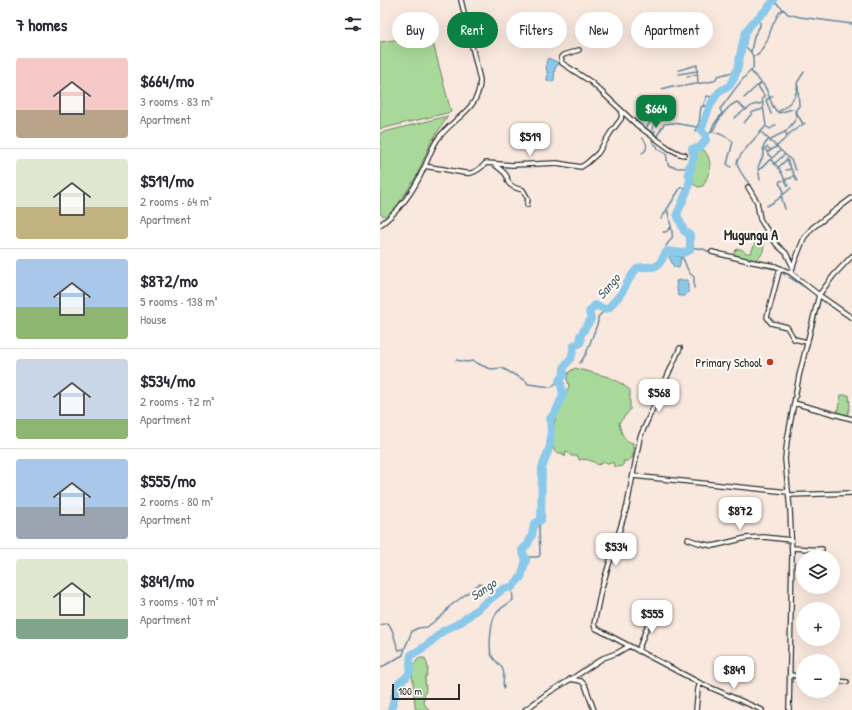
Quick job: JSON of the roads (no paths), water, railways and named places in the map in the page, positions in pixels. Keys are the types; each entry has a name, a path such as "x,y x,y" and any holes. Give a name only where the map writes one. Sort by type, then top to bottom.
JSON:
{"street":[{"path":"380,225 392,216 408,196 425,166 432,147 439,137 469,109 480,89 480,80 461,0"},
{"path":"579,50 564,54 561,57 562,63 591,82 637,125 670,149 685,155"},
{"path":"425,166 465,174 478,171 486,163 512,165 557,163 581,167 598,153 621,119 622,112"},
{"path":"621,119 628,117"},
{"path":"494,164 500,171 505,173 508,181 514,187 523,190 528,199 527,205"},
{"path":"748,187 757,202 760,219 776,245 786,253 792,267"},
{"path":"791,273 793,262 804,238 812,228 852,198"},
{"path":"712,252 775,266 791,273 819,296 852,318"},
{"path":"789,710 792,548 789,493 785,459 798,376 819,296 834,275 852,256"},
{"path":"780,268 767,317 771,323 787,327 794,339 807,342"},
{"path":"680,348 640,437 627,506 603,584 594,620 596,628 638,651 700,683 762,710"},
{"path":"794,402 852,419"},
{"path":"633,476 789,493 852,493"},
{"path":"688,539 713,546 746,538 764,537 791,540"},
{"path":"792,548 813,550 822,548"},
{"path":"638,651 652,613"},
{"path":"525,710 548,693 603,658 617,653 629,646"},
{"path":"790,675 796,675"},
{"path":"570,679 581,681 585,686 594,710"},
{"path":"840,682 847,682"},
{"path":"696,710 700,683"}],"water":[{"path":"548,58 557,62 558,65 555,68 554,80 551,82 547,80 546,64"},
{"path":"671,255 681,257 679,268 674,267 669,257"},
{"path":"688,280 688,293 685,296 678,296 676,281"}],"waterway":[{"name":"Sango","path":"391,710 398,685 409,673 411,655 426,646 443,631 461,622 503,589 512,587 521,577 526,560 522,550 528,544 532,535 534,524 541,520 542,468 550,446 550,419 556,411 563,395 559,381 564,375 564,367 571,358 574,345 579,344 581,341 580,336 591,319 589,312 595,305 605,309 609,308 621,293 635,270 641,267 657,266 667,251 683,253 690,250 690,235 684,231 677,214 691,180 688,173 691,171 691,168 689,167 694,158 692,149 699,148 706,140 706,136 701,130 711,104 720,91 727,88 734,79 748,28 774,0"},
{"path":"754,56 758,55 767,41 773,24 783,9 773,1"},
{"path":"783,9 788,14 800,17 852,24"},
{"path":"751,52 754,36 760,26 760,16"},
{"path":"706,136 711,132 713,126 722,113 720,109 740,82 753,69 751,52 742,44"},
{"path":"679,70 697,65 698,83"},
{"path":"679,74 697,71"},
{"path":"662,89 672,86 678,87 714,81 718,76 736,71"},
{"path":"751,71 765,87 774,108 779,113 792,109"},
{"path":"778,112 795,96 797,83 804,72"},
{"path":"687,77 697,74"},
{"path":"750,185 740,171 737,163 744,150 766,126 762,98 765,97 758,86 761,83"},
{"path":"744,98 757,86"},
{"path":"770,142 775,136 784,133 796,119 795,111 799,106 798,86"},
{"path":"703,106 707,96 716,98"},
{"path":"771,114 766,100 773,96"},
{"path":"711,131 726,110 733,104 737,102 746,110 753,105 763,103"},
{"path":"695,131 699,123 701,107 703,106 710,108"},
{"path":"744,123 753,112 763,109"},
{"path":"734,118 745,110"},
{"path":"796,112 803,124"},
{"path":"654,134 655,131 652,129 654,123 651,121 646,128 657,136 664,124 673,123 697,127"},
{"path":"785,132 788,136 805,123"},
{"path":"767,127 770,129 776,125"},
{"path":"711,132 723,135 733,142 727,164 731,167"},
{"path":"761,132 791,160 796,170"},
{"path":"646,134 652,138 653,143 658,149 666,153 668,165 678,168 689,167"},
{"path":"768,152 788,136"},
{"path":"642,138 646,145 646,149 642,153"},
{"path":"760,180 758,167 764,154 763,147 768,140"},
{"path":"767,147 771,150"},
{"path":"765,148 772,158 780,151"},
{"path":"774,164 784,155"},
{"path":"772,158 771,160 779,168 788,186"},
{"path":"758,170 771,159"},
{"path":"778,168 787,159"},
{"path":"787,160 797,181"},
{"path":"786,170 791,169"},
{"path":"785,209 782,199 783,189 779,183 780,181 791,178 794,175"},
{"path":"661,219 681,187 688,189"},
{"path":"767,206 791,188"},
{"path":"666,246 672,235 668,211"},
{"path":"663,232 666,232 671,227"},
{"path":"690,247 703,249 712,253"},
{"path":"674,252 682,258 688,271 694,277 694,288"},
{"path":"750,263 774,269"},
{"path":"780,271 785,275"},
{"path":"789,277 810,290"},
{"path":"814,326 820,300 823,300"},
{"path":"580,363 586,354 598,322 598,317 606,309"},
{"path":"842,313 847,317"},
{"path":"808,348 813,329"},
{"path":"456,360 466,362 473,361 491,369 502,368 526,381 528,384 551,387 559,381"},
{"path":"526,557 538,557 540,555 539,528 541,520"},
{"path":"380,668 403,655 412,631 418,628 427,627 444,614 449,607 479,584 485,586 493,596"},
{"path":"504,688 503,670 493,658 491,653 491,635 494,617 502,608 513,600 512,587"},
{"path":"380,625 388,623 399,650 403,649"}],"place":[{"name":"Primary School","path":"770,362"}],"district":[{"name":"Mugungu A","path":"751,234"}]}
